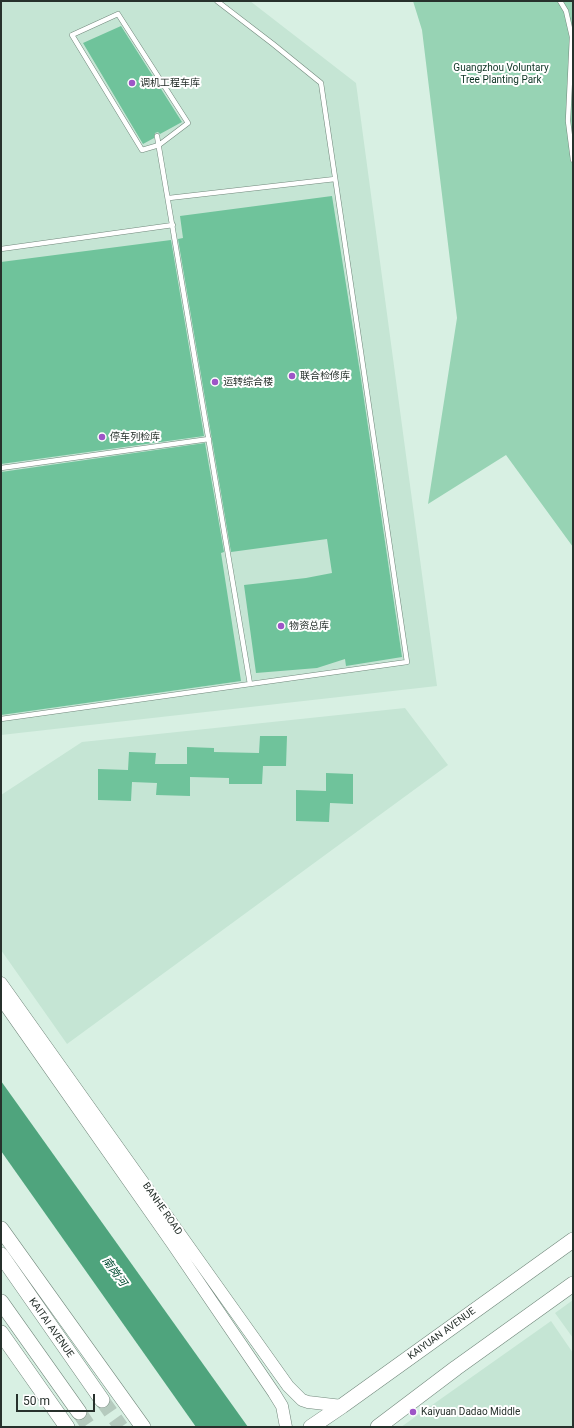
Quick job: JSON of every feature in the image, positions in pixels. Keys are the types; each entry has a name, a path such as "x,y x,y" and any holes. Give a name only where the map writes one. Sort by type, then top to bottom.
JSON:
{"main road":[{"path":"1,1229 143,1427"},
{"name":"KAIYUAN AVENUE","path":"311,1427 573,1240"},
{"name":"KAITAI AVENUE","path":"1,1255 102,1400"},
{"path":"378,1427 456,1368 573,1284"},
{"path":"1,1302 79,1412"},
{"path":"1,1333 67,1427"}],"street":[{"name":"BANHE ROAD","path":"1,983 288,1386 302,1400 342,1406"},
{"name":"BANHE ROAD","path":"1,999 172,1243 274,1393 282,1406 286,1427"}],"lane":[{"path":"1,719 407,662 321,84 273,44 217,1"},
{"path":"560,1 566,11 572,37 568,121 573,160"},
{"path":"118,14 188,123 159,144 142,150 72,36 118,14"},
{"path":"157,136 169,198 250,684"},
{"path":"169,198 335,179"},
{"path":"1,249 173,225"},
{"path":"1,468 209,439"}],"shaded area":[{"path":"1,1 250,1 356,83 437,686 1,735"},
{"path":"405,708 448,765 67,1044 1,950 1,795 82,742"},
{"path":"573,1300 573,1338 555,1313"},
{"path":"551,1321 573,1353 573,1427 401,1427"}],"green space":[{"name":"Guangzhou Voluntary Tree Planting Park","path":"413,1 573,1 573,547 506,455 428,504 457,318 422,30"}],"water":[{"name":"南岗河","path":"1,1081 248,1427 196,1427 1,1151"}],"building":[{"name":"调机工程车库","path":"121,26 182,122 160,134 158,132 155,133 154,138 143,144 83,43"},
{"name":"联合检修库","path":"332,196 402,657 346,666 345,659 317,668 256,673 244,585 306,578 332,573 327,539 231,552 178,239 183,238 180,216"},
{"path":"171,240 204,436 1,464 1,262"},
{"path":"205,443 224,552 221,553 241,681 1,715 1,472"},
{"path":"260,736 287,736 286,766 263,766 262,784 229,784 229,778 190,777 190,796 156,795 157,783 132,782 131,801 98,800 98,769 128,770 129,752 156,753 155,764 187,764 187,747 214,748 214,752 259,753"},
{"path":"326,773 353,774 353,804 330,803 329,822 296,821 296,790 326,791"}],"tunnel":[{"path":"102,1400 121,1427"},
{"path":"79,1412 89,1427"}],"place":[{"name":"调机工程车库","path":"132,83"},
{"name":"联合检修库","path":"292,376"},
{"name":"运转综合楼","path":"215,382"},
{"name":"停车列检库","path":"102,437"},
{"name":"物资总库","path":"281,626"},
{"name":"Kaiyuan Dadao Middle","path":"413,1412"}]}
